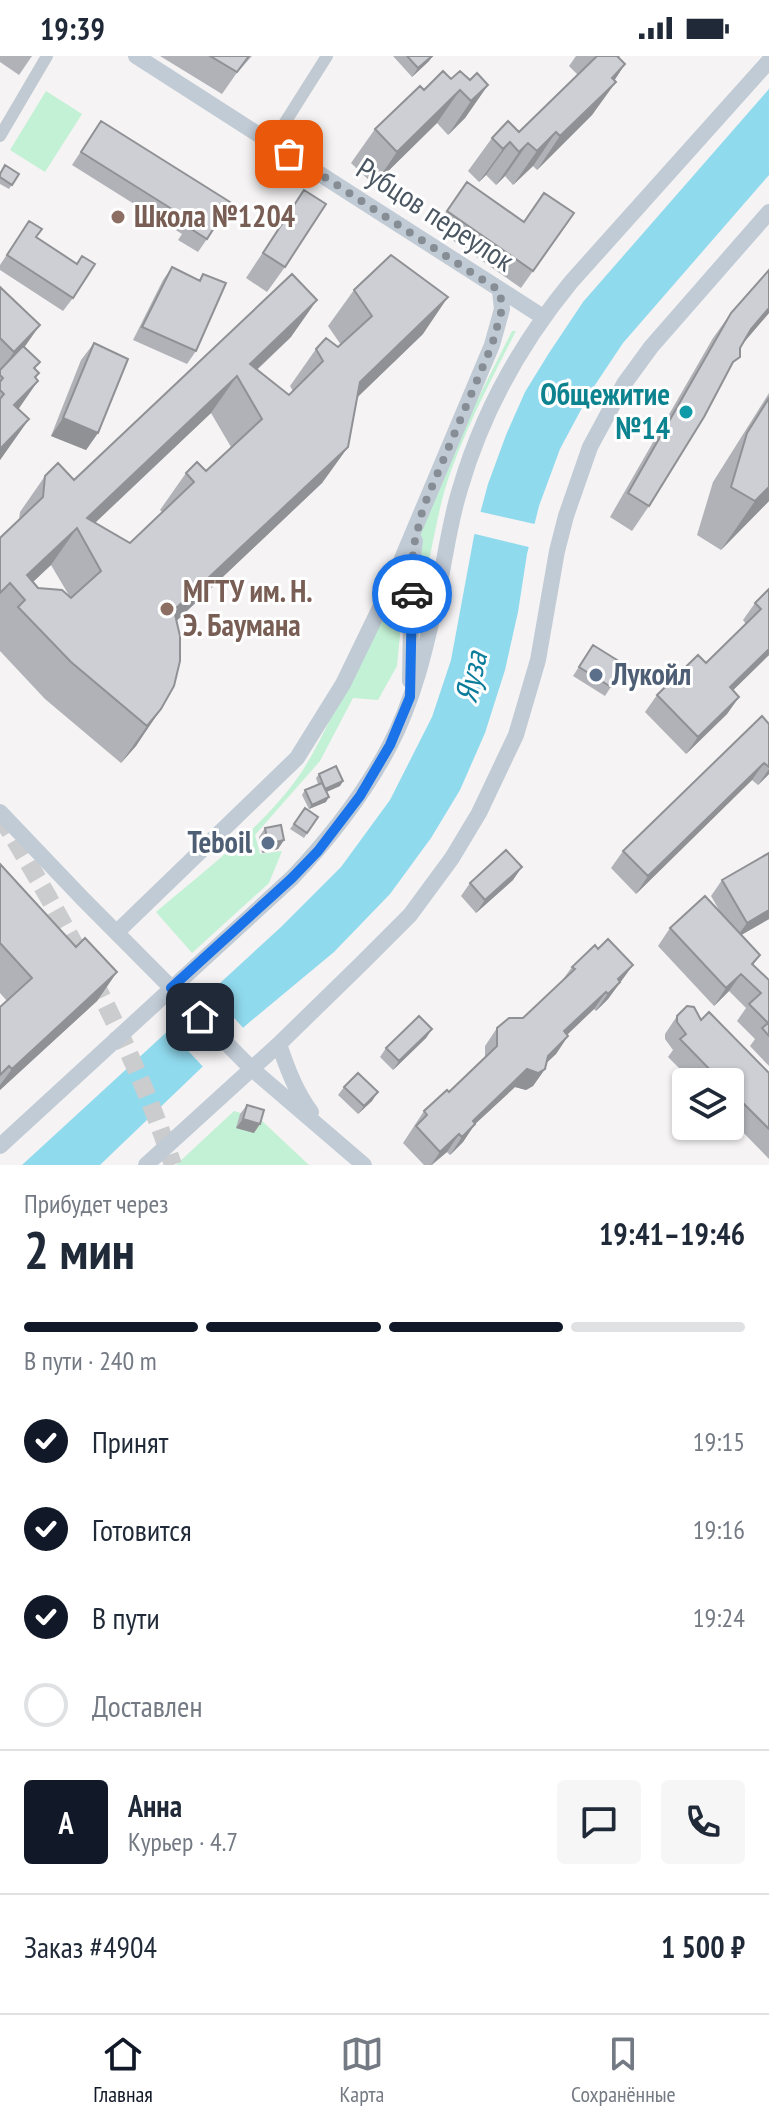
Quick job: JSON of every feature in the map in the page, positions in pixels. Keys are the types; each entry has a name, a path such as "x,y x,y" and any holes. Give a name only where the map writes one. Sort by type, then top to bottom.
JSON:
{"main road":[{"name":"Рубцов переулок","path":"136,56 543,317"},
{"path":"0,1146 292,878 318,851 360,796 390,745 410,697 434,609 460,488 496,396 543,317 581,270 769,61"},
{"path":"146,1165 279,1044 410,915 452,858 479,813 516,735 538,660 560,540 590,447 624,384 651,347 769,212"},
{"path":"117,932 297,758 343,684 390,587 492,345 502,309 500,291"},
{"path":"477,381 527,341"},
{"path":"410,697 413,549 423,508"},
{"path":"0,812 236,1054 364,1165"},
{"path":"279,1044 287,1070 304,1102 324,1129"}],"street":[{"path":"0,136 47,56"},
{"path":"272,143 327,56"}],"green space":[{"path":"46,91 82,114 45,172 10,150"},
{"path":"512,331 516,331 477,408 445,489 415,615 416,557 426,506"},
{"path":"406,573 397,666 378,700 353,698 320,761 255,835 260,854 282,851 269,883 192,953 156,912 252,830 301,773"},
{"path":"234,1111 260,1119 309,1165 176,1165"}],"water":[{"name":"Яуза","path":"769,89 769,175 623,343 591,391 560,449 539,506 505,670 485,733 460,790 431,838 390,894 334,952 245,1026 100,1165 22,1165 281,927 341,867 390,800 432,717 451,660 474,536 488,484 525,392 583,302"}],"pier":[{"path":"477,511 539,525 533,548 471,533"},
{"path":"208,989 246,1031 206,1070 166,1027"}],"building":[{"path":"210,56 249,56 237,72"},
{"path":"407,56 432,56 418,68"},
{"path":"597,56 617,56 625,64 612,78 616,82 560,136 556,132 537,151 528,143 519,152 510,142 503,149 492,138 508,121 519,132"},
{"path":"443,71 451,79 460,71 470,80 477,73 488,85 471,101 460,90 397,152 375,129 420,86 424,90"},
{"path":"101,121 230,202 207,239 188,227 191,221 81,152"},
{"path":"5,165 19,174 12,185 0,177"},
{"path":"467,182 524,222 544,193 574,213 533,271 447,211"},
{"path":"304,190 326,204 285,267 263,253"},
{"path":"29,221 42,229 36,237 77,264 82,256 95,264 73,298 7,255"},
{"path":"391,255 448,297 360,382 348,447 174,610 180,636 180,661 174,686 147,726 71,662 18,607 25,600 10,583 0,593 0,538 43,497 45,476 58,463 74,480 292,274 317,300 250,364 289,395 323,361 316,349 326,338 338,347 372,316 354,290","holes":["237,376 262,419 206,471 197,462 186,473 194,482 130,543 87,518","77,528 101,571 71,598 62,590 38,588 27,575"]},
{"path":"172,267 200,281 203,274 226,283 196,351 142,327"},
{"name":"Общежитие №14","path":"769,270 769,308 751,329 740,348 740,357 733,362 704,417 649,506 628,493 731,313"},
{"path":"0,287 40,325 14,352 0,338"},
{"path":"94,343 128,359 98,433 63,418"},
{"path":"23,346 40,362 34,368 39,373 35,377 38,381 14,405 29,419 0,449 0,399 4,394 0,390 3,378 0,370"},
{"path":"769,398 769,487 755,501 731,487 747,433"},
{"path":"769,589 769,649 730,687 739,697 698,737 657,695 698,655 706,663 761,609 755,603"},
{"path":"593,645 625,665 611,687 579,667"},
{"path":"762,716 769,724 769,767 764,763 648,876 623,851"},
{"path":"336,766 343,781 325,789 319,774"},
{"path":"322,783 329,797 312,805 305,790"},
{"path":"305,808 318,817 307,833 294,824"},
{"path":"281,825 284,840 268,844 265,828"},
{"path":"506,850 522,867 485,900 470,883"},
{"path":"769,853 769,910 747,923 722,880"},
{"path":"0,864 76,947 85,938 117,972 12,1069 9,1066 0,1075 0,1007 32,978 0,943"},
{"path":"705,896 760,955 752,964 769,980 769,1036 762,1028 768,1023 749,1004 761,993 741,974 726,988 670,928"},
{"path":"608,939 633,965 618,979 620,982 564,1031 568,1036 548,1056 545,1069 538,1073 527,1069 473,1121 475,1124 462,1137 459,1134 440,1152 416,1126 427,1115 424,1111 447,1090 449,1092 497,1046 497,1028 509,1018 523,1018 575,969 572,967 595,945 598,949"},
{"path":"687,1006 694,1007 701,1020 709,1012 769,1073 769,1129 744,1104 744,1068 708,1068 680,1039 686,1034 677,1022 677,1016"},
{"path":"419,1016 432,1029 399,1061 386,1048"},
{"path":"358,1073 378,1092 364,1106 344,1087"},
{"path":"247,1105 264,1110 260,1124 243,1119"}],"tunnel":[{"path":"1,817 97,986 138,1074 173,1165"}],"way so far":[{"path":"289,154 500,291 502,309 492,345 423,508 413,549 412,594"}],"place":[{"name":"Школа №1204","path":"118,217"},
{"name":"Общежитие №14","path":"686,412"},
{"name":"МГТУ им. Н. Э. Баумана","path":"167,609"},
{"name":"Лукойл","path":"596,675"},
{"name":"Teboil","path":"268,843"}],"route":[{"path":"200,1017 171,988 318,851 360,796 390,745 410,697 412,594"}]}
